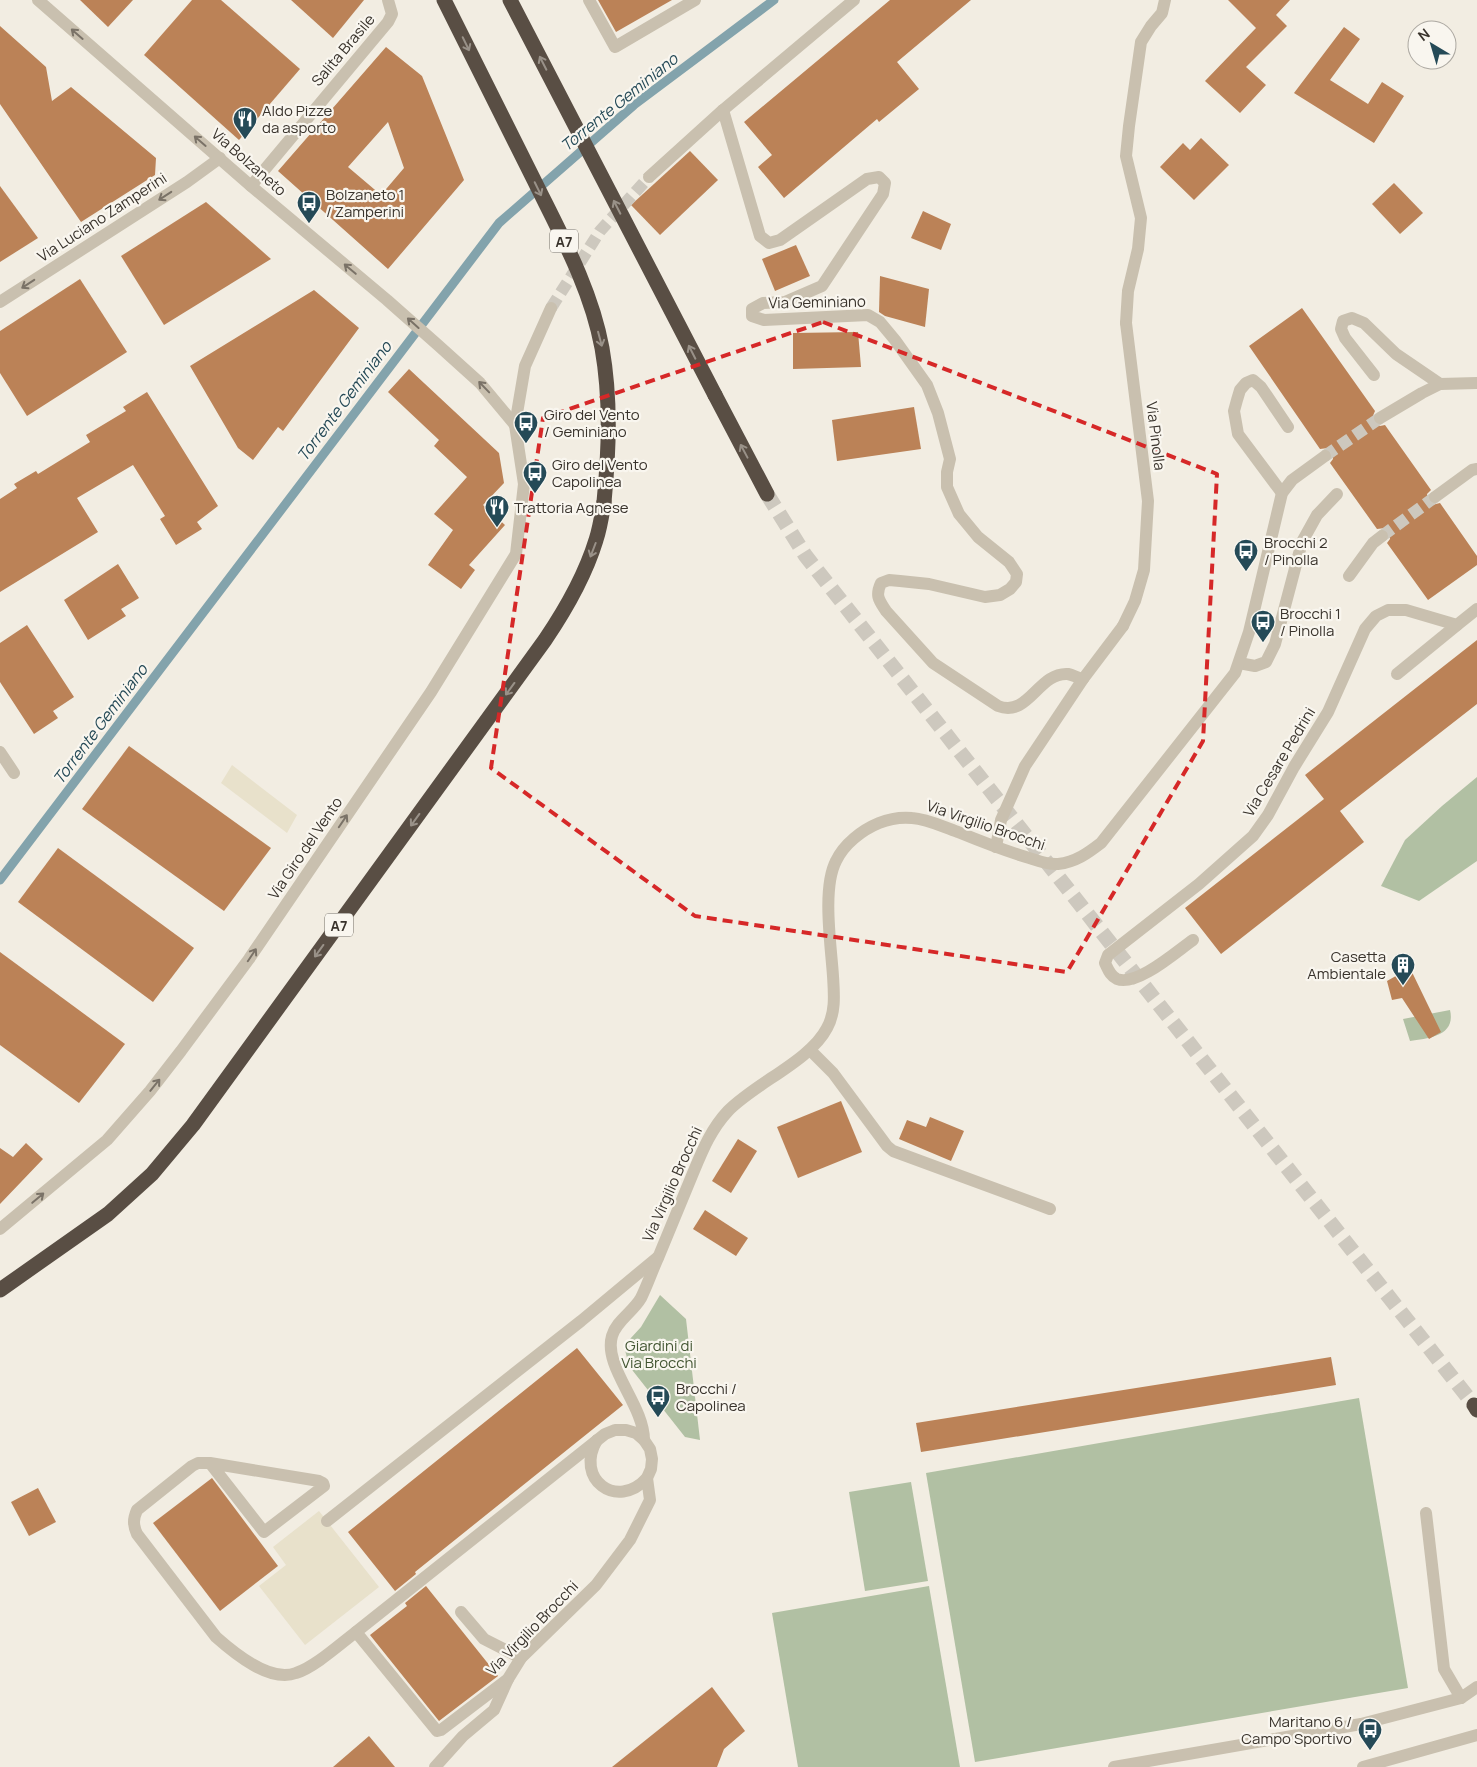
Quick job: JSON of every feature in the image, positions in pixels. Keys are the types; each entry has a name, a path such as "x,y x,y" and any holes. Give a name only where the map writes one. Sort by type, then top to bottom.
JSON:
{"highway":[{"name":"A7","path":"0,1290 108,1214 152,1174 193,1125 545,640 564,612 582,578 597,539 604,502 608,464 609,418 602,346 582,281 562,236 444,0"},
{"path":"510,0 767,494"}],"street":[{"name":"Salita Brasile","path":"251,186 388,22 392,14 388,0"},
{"path":"589,0 615,47 695,0"},
{"path":"649,176 722,110 854,0"},
{"name":"Via Pinolla","path":"996,847 1001,820 1025,766 1083,679 1123,626 1135,601 1144,570 1148,501 1126,323 1128,291 1138,249 1141,218 1126,156 1141,42 1162,13 1164,0"},
{"name":"Via Bolzaneto","path":"43,2 251,186 388,300 480,383 515,425"},
{"name":"Via Geminiano","path":"722,110 760,236 769,243 780,240 867,179 880,177 885,183 883,194 822,286 785,302 762,303 752,309 752,316 764,320 868,315 880,322 927,385 938,413 950,459 947,472 948,487 959,514 978,537 1009,562 1017,574 1016,582 1010,589 1000,595 985,597 929,584 889,580 880,583 877,592 886,611 932,663 990,702 1005,709 1016,708 1035,690 1053,677 1068,674 1083,679"},
{"name":"Via Luciano Zamperini","path":"0,302 220,158"},
{"name":"Via Giro del Vento","path":"0,1229 107,1140 150,1091 249,959 431,692 516,554 524,484 515,425 524,366 551,308"},
{"path":"1374,376 1345,338 1341,329 1343,321 1352,318 1364,322 1396,354 1440,384"},
{"path":"1282,493 1238,434 1234,411 1240,390 1246,383 1253,380 1261,388 1288,427"},
{"path":"1380,418 1440,384 1477,383"},
{"name":"Via Virgilio Brocchi","path":"356,1632 437,1731 441,1730 508,1679 521,1658 596,1585 618,1559 649,1506 650,1495 647,1478 651,1469 652,1459 650,1449 644,1440 644,1429 640,1416 614,1364 610,1340 614,1330 640,1299 699,1158 715,1127 736,1103 810,1050 821,1038 828,1026 834,998 829,901 830,884 836,860 851,841 869,828 880,822 901,818 913,818 930,822 996,847 1051,864 1073,860 1087,854 1101,843 1235,673 1249,632 1282,493 1292,480 1325,456"},
{"path":"1435,496 1472,470 1477,469"},
{"path":"1239,663 1255,666 1266,662 1275,644 1302,542 1317,515 1337,494"},
{"path":"1349,576 1373,543 1382,536"},
{"path":"1397,674 1477,609"},
{"name":"Via Cesare Pedrini","path":"1193,940 1146,974 1128,979 1118,979 1109,972 1105,963 1108,955 1199,884 1253,836 1268,815 1328,712 1365,629 1376,616 1388,610 1406,610 1457,625"},
{"path":"0,752 14,773"},
{"path":"810,1050 833,1072 887,1146 893,1151 1050,1209"},
{"name":"Via Virgilio Brocchi","path":"328,1522 581,1321 658,1257"},
{"path":"210,1463 264,1532 324,1486 319,1481 210,1463 198,1463 142,1504 134,1517 134,1526 137,1534 216,1637 231,1651 249,1662 280,1676 296,1674 356,1632 605,1434 620,1430 636,1433 644,1440"},
{"path":"597,1440 591,1450 589,1460 591,1471 603,1487 622,1493 632,1490 647,1478"},
{"path":"1426,1513 1444,1669 1461,1698"},
{"path":"461,1612 484,1639 521,1658"},
{"path":"435,1767 463,1736 494,1710 508,1679"},
{"path":"1114,1767 1361,1724 1461,1698 1477,1687"},
{"path":"1363,1767 1477,1735"}],"highlighted area":[{"path":"823,322 1217,474 1203,741 1067,972 695,916 491,768 543,418"}],"green space":[{"path":"1477,777 1477,861 1419,901 1381,886 1405,840"},
{"path":"1450,1010 1451,1019 1445,1030 1433,1037 1410,1041 1403,1019"},
{"name":"Giardini di Via Brocchi","path":"660,1295 686,1319 700,1440 685,1437 629,1366 625,1350 630,1339 641,1327"},
{"path":"1359,1398 1408,1688 975,1762 926,1473"},
{"path":"911,1482 928,1581 865,1591 849,1492"},
{"path":"929,1586 960,1767 798,1767 772,1613"}],"shaded area":[{"path":"232,765 297,815 287,833 221,783"},
{"path":"319,1511 379,1587 305,1645 259,1586 286,1565 273,1547"}],"building":[{"path":"80,0 133,0 108,27"},
{"path":"192,0 221,0 300,69 239,140 144,55"},
{"path":"291,0 364,0 333,38"},
{"path":"598,0 672,0 616,32"},
{"path":"890,0 971,0 897,62 919,89 879,122 877,119 784,198 758,167 772,155 744,122"},
{"path":"1228,0 1290,0 1276,15 1287,26 1246,67 1266,85 1240,113 1205,81 1256,28"},
{"path":"0,26 46,67 52,101 71,87 156,158 155,175 81,222 0,104"},
{"path":"1344,27 1360,39 1330,80 1368,104 1382,82 1404,96 1374,143 1294,93"},
{"path":"386,47 422,76 464,180 388,269 278,171","holes":["388,122 404,168 381,195 348,167"]},
{"path":"1201,138 1229,165 1194,200 1160,167 1183,143 1190,150"},
{"path":"690,151 718,180 660,235 631,205"},
{"path":"1394,183 1423,213 1400,234 1372,204"},
{"path":"0,186 38,238 0,262"},
{"path":"206,202 271,259 164,325 121,256"},
{"path":"923,211 951,224 941,250 911,238"},
{"path":"796,245 810,276 775,291 762,259"},
{"path":"880,276 929,289 925,327 885,316 879,312"},
{"path":"80,279 127,352 27,416 0,373 0,331"},
{"path":"314,290 359,328 283,431 278,427 253,460 238,448 190,366"},
{"path":"1302,308 1375,411 1372,418 1373,423 1380,426 1385,425 1431,490 1427,494 1428,501 1432,505 1440,503 1477,556 1477,565 1428,600 1387,543 1390,539 1389,531 1385,528 1377,529 1330,463 1333,459 1332,452 1328,448 1320,449 1249,346"},
{"path":"858,332 861,367 793,369 793,333"},
{"path":"409,369 499,453 504,483 483,505 505,525 469,565 475,570 461,589 428,565 453,530 434,514 467,477 434,446 439,440 388,392"},
{"path":"147,392 218,506 197,522 202,529 176,545 160,519 165,516 133,465 77,498 98,532 0,592 0,499 17,488 14,484 36,471 38,474 90,442 86,435 126,411 123,407"},
{"path":"914,407 921,449 837,461 832,420"},
{"path":"118,564 139,598 121,609 126,616 88,640 64,600"},
{"path":"27,625 74,697 53,711 58,718 34,734 0,682 0,643"},
{"path":"1477,640 1477,704 1340,811 1364,842 1221,954 1185,908 1324,799 1305,775"},
{"path":"129,746 271,848 224,911 82,809"},
{"path":"58,848 194,948 153,1002 18,902"},
{"path":"0,952 125,1044 79,1103 0,1045"},
{"name":"Casetta Ambientale","path":"1410,968 1441,1032 1429,1039 1402,998 1392,1000 1387,981"},
{"path":"841,1101 862,1152 798,1178 777,1127"},
{"path":"930,1117 964,1131 951,1161 899,1139 907,1120 926,1127"},
{"path":"738,1139 757,1151 731,1193 712,1181"},
{"path":"26,1143 43,1159 0,1204 0,1148 13,1157"},
{"path":"705,1210 748,1238 736,1256 693,1229"},
{"path":"577,1348 623,1405 415,1572 416,1574 395,1591 348,1532"},
{"path":"1331,1357 1336,1385 921,1452 916,1423"},
{"path":"212,1478 278,1566 220,1611 153,1523"},
{"path":"38,1488 56,1522 29,1536 11,1502"},
{"path":"426,1586 498,1676 439,1721 370,1635 407,1606 405,1603"},
{"path":"712,1687 745,1731 724,1749 717,1767 612,1767"},
{"path":"369,1736 395,1767 333,1767"}],"waterway":[{"name":"Torrente Geminiano","path":"0,880 499,223 634,105 774,0"}],"tunnel":[{"path":"551,308 600,231 649,177"},
{"path":"1325,456 1380,418"},
{"path":"767,494 805,555 1474,1405"},
{"path":"1382,536 1435,497"}],"place":[{"name":"Aldo Pizze da asporto","path":"245,140"},
{"name":"Bolzaneto 1 / Zamperini","path":"309,224"},
{"name":"Giro del Vento / Geminiano","path":"526,444"},
{"name":"Giro del Vento Capolinea","path":"535,494"},
{"name":"Trattoria Agnese","path":"497,528"},
{"name":"Brocchi 2 / Pinolla","path":"1246,572"},
{"name":"Brocchi 1 / Pinolla","path":"1263,643"},
{"name":"Casetta Ambientale","path":"1403,986"},
{"name":"Brocchi / Capolinea","path":"658,1418"},
{"name":"Maritano 6 / Campo Sportivo","path":"1370,1751"}]}
